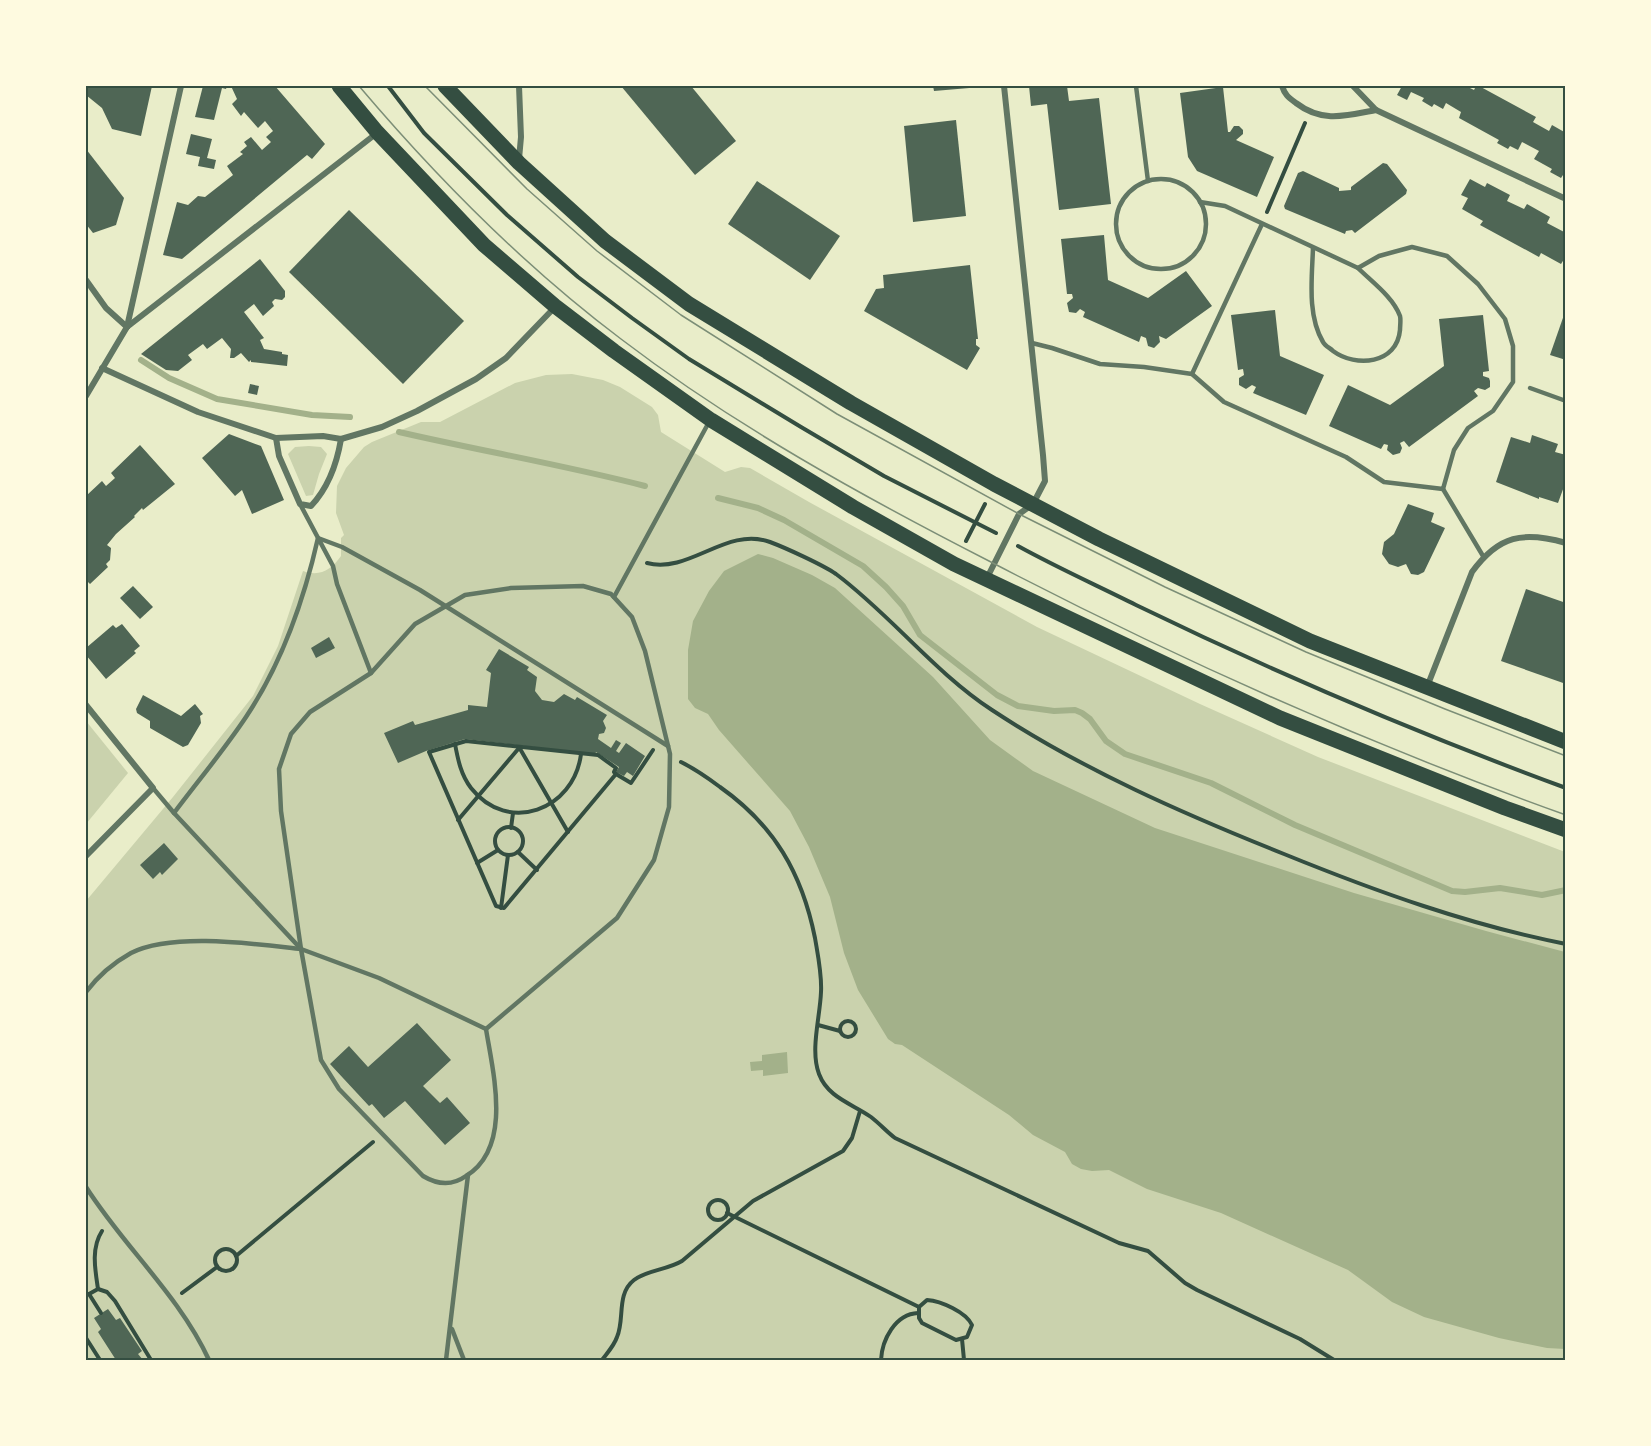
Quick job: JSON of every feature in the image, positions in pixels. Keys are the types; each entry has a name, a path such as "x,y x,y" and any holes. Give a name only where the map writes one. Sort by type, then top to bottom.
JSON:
{"main road":[{"path":"339,86 378,132 484,245 555,306 711,420 854,507 987,580 1280,718 1566,830"},
{"path":"445,86 519,163 605,241 689,304 851,403 1099,539 1310,641 1566,742"}],"street":[{"path":"86,396 127,327 181,86"},
{"path":"519,86 521,137 519,163"},
{"path":"987,580 1019,514 1033,504 1045,481 1004,86"},
{"path":"1282,86 1285,95 1309,114 1340,117 1376,110"},
{"path":"1353,86 1376,110 1566,199"},
{"path":"127,327 378,132"},
{"path":"86,280 106,308 127,327"},
{"path":"102,368 198,412 276,438 323,436 341,439 382,427 476,379 507,358 555,306"},
{"path":"276,438 279,456 300,504 311,506 323,494 338,454 341,439"},
{"path":"1426,688 1463,592 1472,572 1483,556 1507,540 1527,536 1566,543"},
{"path":"86,705 153,788 86,856"}],"lane":[{"path":"1136,86 1148,181"},
{"path":"1163,179 1178,182 1191,190 1200,202 1205,216 1205,231 1201,245 1192,257 1180,265 1166,269 1151,269 1137,263 1126,253 1119,241 1116,226 1118,211 1124,198 1134,188 1148,181 1163,179"},
{"path":"1200,202 1226,206 1358,268 1389,298 1401,317 1399,339 1385,357 1364,363 1343,358 1324,344 1316,324 1311,295 1313,248"},
{"path":"1192,375 1262,224"},
{"path":"1358,268 1379,256 1413,247 1447,256 1479,284 1505,320 1513,346 1513,382 1493,411 1468,429 1454,450 1443,489 1483,556"},
{"path":"1032,344 1052,348 1100,364 1144,367 1192,375 1224,402 1346,457 1384,482 1443,489"},
{"path":"1530,388 1566,401"},
{"path":"614,597 711,420"},
{"path":"300,504 333,566 337,584 371,673"},
{"path":"318,538 342,546 445,607 668,746"},
{"path":"174,813 248,715 283,650 303,595 318,538"},
{"path":"583,586 611,594 632,617 642,642 670,757 669,807 654,860 617,918 486,1029 496,1090 494,1134 484,1159 475,1171 459,1181 446,1184 432,1181 423,1176 339,1089 321,1060 301,949 281,811 279,769 291,734 310,712 371,673 416,624 465,595 511,588 583,586"},
{"path":"153,788 301,949"},
{"path":"86,992 106,969 132,953 163,943 215,942 301,949 378,978 486,1029"},
{"path":"446,1360 468,1175"},
{"path":"86,1187 108,1219 173,1300 199,1339 209,1360"},
{"path":"451,1327 464,1360"}],"path":[{"path":"388,86 424,133 507,215 578,277 689,359 801,427 884,476 1196,634 1407,727 1566,788"},
{"path":"1262,224 1309,114"},
{"path":"966,542 985,504"},
{"path":"634,560 659,566 685,561 726,542 747,539 768,541 834,573 891,622 959,686 991,710 1108,776 1196,819 1332,873 1451,915 1566,944"},
{"path":"616,774 631,783 652,753 658,740"},
{"path":"466,741 581,753 598,755 616,768 614,772 616,774 507,907 496,906 429,752 466,741"},
{"path":"454,744 462,775 478,796 496,808 513,813 534,811 551,803 566,792 578,770 581,753"},
{"path":"519,747 568,832"},
{"path":"458,820 519,747"},
{"path":"670,757 705,777 742,803 758,818 791,864 801,885 820,965 821,992 816,1053 819,1074 836,1096 872,1118 895,1138 1119,1243 1148,1251 1185,1283 1300,1339 1334,1360"},
{"path":"511,828 513,813"},
{"path":"506,828 519,831 523,840 518,852 508,855 498,850 496,842 498,833 506,828"},
{"path":"477,863 498,850"},
{"path":"518,852 537,870"},
{"path":"501,908 508,855"},
{"path":"818,1025 840,1031 843,1036 849,1037 855,1032 853,1022 845,1021 841,1024 840,1031"},
{"path":"602,1360 617,1338 624,1292 630,1284 637,1278 672,1267 682,1261 753,1201 843,1151 852,1138 860,1111"},
{"path":"236,1256 368,1146"},
{"path":"728,1213 723,1219 716,1220 710,1216 708,1207 712,1201 721,1200 726,1204 728,1213 733,1216 919,1307"},
{"path":"98,1288 94,1256 97,1238 108,1219"},
{"path":"229,1250 236,1256 236,1264 231,1270 225,1271 217,1267 215,1262 219,1252 229,1250"},
{"path":"173,1300 217,1267"},
{"path":"98,1288 87,1294 101,1313"},
{"path":"98,1288 111,1295 152,1360"},
{"path":"927,1300 932,1301 967,1317 972,1325 970,1332 967,1337 956,1340 927,1327 922,1323 918,1313 919,1307 927,1300"},
{"path":"880,1360 883,1344 893,1327 909,1314 918,1313"},
{"path":"86,1338 100,1360"},
{"path":"962,1339 965,1351 964,1360"}],"shaded area":[{"path":"572,374 603,380 620,387 652,407 658,415 661,432 725,472 741,467 750,468 1037,627 1318,757 1565,852 1565,1360 86,1360 86,901 253,696 278,646 303,571 320,573 333,565 341,556 341,538 344,535 336,513 337,486 346,468 364,447 421,422 440,422 515,383 546,375"},
{"path":"295,447 321,447 327,454 313,495 306,496 288,454"},
{"path":"758,554 812,575 835,588 933,677 990,740 1033,771 1155,828 1354,893 1565,952 1565,1349 1547,1348 1499,1338 1424,1317 1392,1302 1348,1270 1221,1213 1147,1189 1109,1170 1081,1169 1072,1164 1065,1152 1033,1135 1009,1115 902,1045 895,1044 888,1039 858,990 844,953 830,897 809,847 790,811 719,730 708,714 695,708 688,699 688,650 693,621 709,591 724,571"},
{"path":"86,721 128,773 86,824"},
{"path":"787,1052 788,1073 763,1076 763,1070 751,1071 750,1062 762,1061 762,1055"}],"building":[{"path":"86,86 152,86 141,136 112,129 102,108 86,95"},
{"path":"203,86 227,86 226,89 222,88 214,120 195,117"},
{"path":"231,86 275,86 325,144 312,159 307,155 182,259 163,255 177,202 188,205 198,196 205,197 233,175 227,166 243,154 240,152 247,146 244,142 251,137 262,150 271,142 266,137 273,131 265,121 258,128 244,112 241,116 232,104 237,99"},
{"path":"621,86 691,86 736,141 695,175"},
{"path":"933,86 980,86 981,87 934,91"},
{"path":"1029,86 1067,86 1069,101 1099,98 1111,204 1059,210 1047,104 1031,106"},
{"path":"1402,86 1466,86 1474,90 1476,86 1479,86 1536,117 1533,122 1549,131 1552,125 1566,133 1566,176 1563,175 1561,178 1550,172 1552,169 1534,159 1539,151 1522,142 1518,150 1510,146 1508,149 1497,143 1499,140 1459,118 1461,112 1446,103 1443,109 1434,104 1432,107 1422,101 1424,98 1411,92 1407,100 1397,95"},
{"path":"1223,87 1228,132 1234,126 1239,126 1243,134 1236,140 1274,157 1257,197 1197,171 1188,157 1180,93"},
{"path":"956,120 966,216 913,222 904,126"},
{"path":"191,134 212,139 207,158 216,160 214,169 198,166 200,157 186,154"},
{"path":"86,149 124,198 116,225 93,233 86,224"},
{"path":"1383,163 1387,164 1407,190 1406,194 1355,233 1352,230 1346,231 1345,234 1285,209 1284,206 1298,173 1303,171 1339,188 1339,191 1351,190 1351,187"},
{"path":"1470,179 1485,187 1487,183 1510,195 1507,201 1524,209 1527,204 1550,217 1547,223 1566,233 1566,256 1561,264 1541,253 1539,257 1480,225 1483,221 1462,209 1468,198 1461,195"},
{"path":"757,181 840,236 810,280 728,224"},
{"path":"349,210 464,321 403,384 289,272"},
{"path":"1104,235 1108,280 1148,298 1186,271 1212,306 1166,339 1159,336 1160,342 1154,348 1148,346 1146,338 1141,336 1139,342 1083,317 1085,312 1080,309 1076,313 1069,312 1067,303 1073,298 1072,294 1067,294 1061,239"},
{"path":"260,259 285,291 285,297 282,300 275,299 272,302 274,306 263,316 254,304 244,312 264,338 260,340 264,349 288,355 287,366 251,362 251,360 249,362 241,353 230,358 231,349 222,338 207,349 203,344 188,355 192,360 178,371 166,370 141,354"},
{"path":"970,265 978,339 976,339 976,345 980,348 967,370 864,311 876,289 884,288 883,275"},
{"path":"1275,310 1280,356 1324,375 1306,415 1253,393 1256,387 1252,385 1246,389 1239,385 1239,378 1244,375 1243,369 1238,370 1231,315"},
{"path":"1566,312 1566,360 1550,355"},
{"path":"1483,315 1489,371 1483,372 1483,376 1489,378 1490,387 1485,390 1478,388 1474,391 1478,396 1409,447 1404,441 1400,443 1402,448 1400,453 1393,455 1387,450 1388,445 1384,444 1381,449 1329,426 1348,385 1390,405 1444,366 1439,319"},
{"path":"250,384 259,386 257,395 248,393"},
{"path":"229,434 261,446 284,500 252,514 242,490 235,496 202,458"},
{"path":"1532,435 1558,444 1555,452 1566,455 1566,481 1558,503 1539,497 1539,499 1496,482 1511,437 1530,443"},
{"path":"140,445 175,484 143,510 142,508 116,534 107,545 111,548 110,560 106,564 108,567 90,584 88,582 86,584 86,496 102,481 106,486 115,478 111,473"},
{"path":"1408,504 1434,513 1431,522 1445,528 1424,572 1418,575 1411,574 1406,564 1398,567 1389,564 1382,554 1384,542 1394,534"},
{"path":"133,586 153,607 140,619 120,598"},
{"path":"1526,589 1566,603 1566,684 1501,661"},
{"path":"122,624 140,646 134,651 136,653 106,679 86,655 86,648 113,625 116,628"},
{"path":"329,637 335,648 316,658 311,648"},
{"path":"499,649 529,667 527,670 537,677 535,691 542,700 554,702 564,694 575,700 577,697 607,715 603,721 606,728 604,733 599,734 598,739 611,748 616,740 621,743 616,751 619,753 626,743 645,756 633,776 627,772 624,776 616,772 619,767 596,752 595,754 465,739 426,751 398,763 384,733 413,721 415,725 468,710 468,705 487,707 491,673 486,670"},
{"path":"143,695 181,716 195,704 203,714 200,716 201,723 188,745 183,747 150,728 150,721 137,713 136,709"},
{"path":"164,843 178,859 162,875 160,872 153,879 140,865"},
{"path":"417,1023 451,1060 423,1086 440,1103 447,1097 470,1123 445,1145 405,1101 384,1118 372,1104 369,1106 330,1064 349,1046 368,1067"},
{"path":"108,1309 116,1320 120,1318 142,1351 138,1354 143,1360 116,1360 98,1332 101,1329 94,1318"}],"waterway":[{"path":"141,360 169,378 217,399 312,415 350,417"},
{"path":"399,432 645,486"},
{"path":"718,498 758,508 784,520 863,566 903,606 920,635 997,695 1018,706 1054,711 1075,710 1090,719 1106,741 1125,754 1211,783 1295,825 1452,891 1465,892 1500,888 1542,895 1566,890"}],"tram line":[{"path":"359,86 419,154 483,220 550,282 664,371 800,458 894,511 1130,632 1345,729 1566,815"},
{"path":"425,86 527,189 597,251 681,315 837,414 1019,514 1165,587 1306,652 1566,756"}]}
